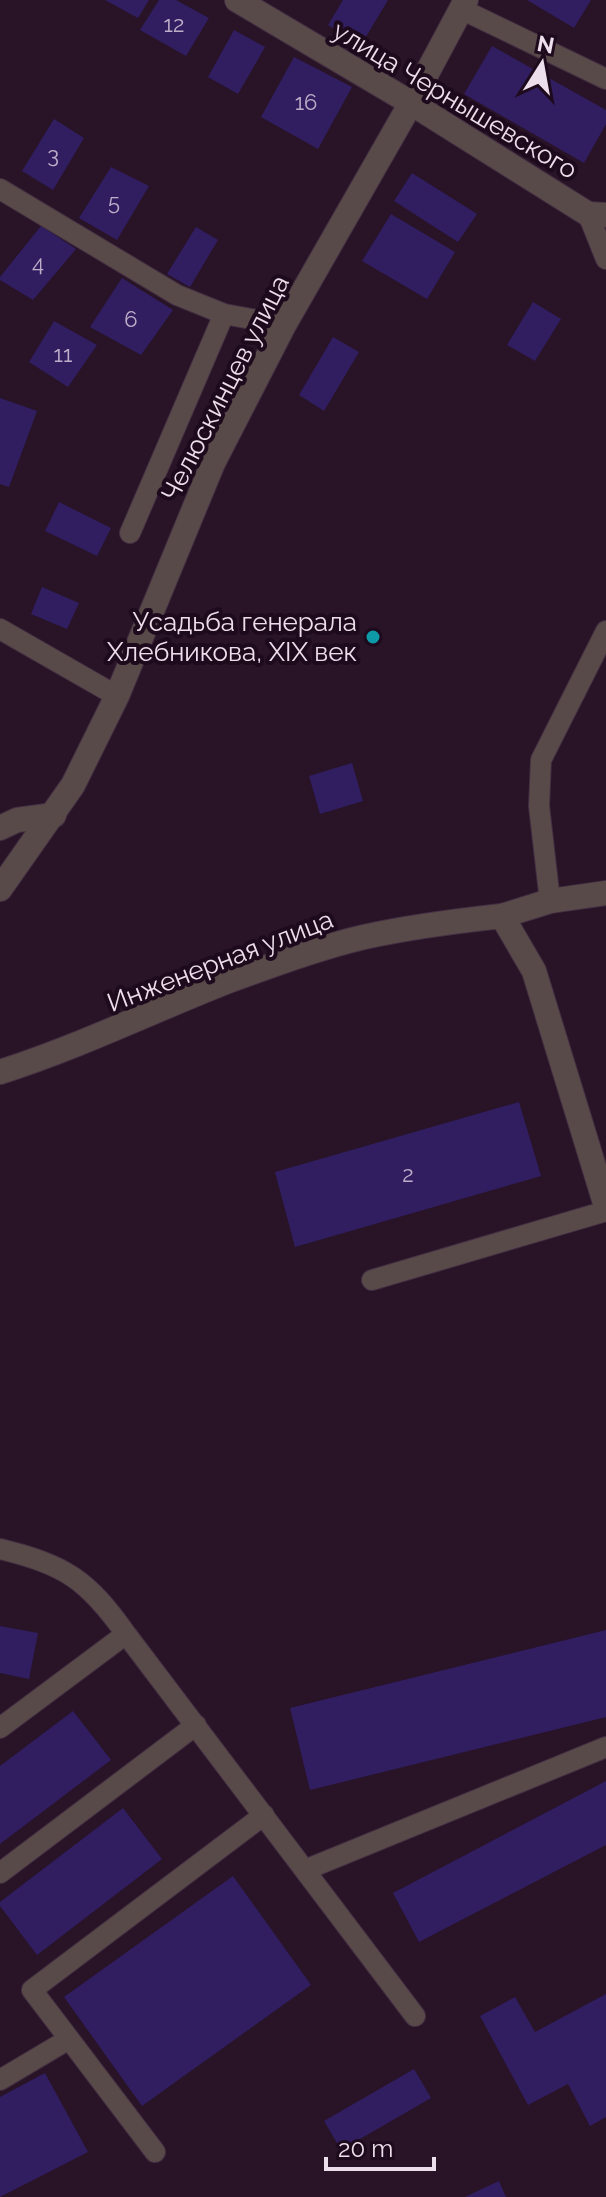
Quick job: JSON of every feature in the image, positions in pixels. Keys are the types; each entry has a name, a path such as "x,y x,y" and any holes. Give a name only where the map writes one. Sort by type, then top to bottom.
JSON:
{"street":[{"name":"улица Чернышевского","path":"237,0 597,215"},
{"name":"Челюскинцев улица","path":"0,889 73,785 117,696 213,463 284,325 411,103 463,5"},
{"path":"0,828 17,820 54,815"},
{"name":"Инженерная улица","path":"3,1070 102,1035 232,980 353,940 448,922 502,916 550,901 606,893"},
{"path":"502,916 534,971 606,1209"}],"lane":[{"path":"463,5 606,79"},
{"path":"0,189 177,295 224,314 284,325"},
{"path":"597,215 606,259"},
{"path":"130,533 224,314"},
{"path":"0,629 117,696"},
{"path":"550,901 539,806 541,760 606,631"},
{"path":"372,1280 606,1209"},
{"path":"0,1549 52,1564 79,1579 102,1600 415,2016"},
{"path":"0,1728 126,1634"},
{"path":"0,1873 196,1725"},
{"path":"305,1870 606,1747"},
{"path":"155,2152 32,1990 264,1815"},
{"path":"0,2080 69,2039"}],"building":[{"path":"105,0 149,0 138,18"},
{"path":"159,0 176,0 209,18 186,56 140,30"},
{"path":"343,0 388,0 361,45 328,25"},
{"path":"527,0 591,0 574,28"},
{"path":"234,30 265,47 238,94 208,77"},
{"path":"492,46 606,110 606,124 584,163 464,94"},
{"path":"294,57 352,87 318,149 261,117"},
{"path":"54,119 84,138 53,190 22,171"},
{"path":"111,167 149,186 117,240 79,218"},
{"path":"412,173 477,214 458,242 394,201"},
{"path":"391,214 455,252 427,299 362,261"},
{"path":"41,226 76,249 33,300 0,280 0,277"},
{"path":"196,227 218,240 190,287 167,274"},
{"path":"122,278 173,310 141,355 90,327"},
{"path":"533,302 561,319 535,361 507,345"},
{"path":"54,321 97,345 68,387 29,362"},
{"path":"333,337 359,352 324,411 299,395"},
{"path":"0,398 37,411 9,487 0,484"},
{"path":"59,502 111,528 97,556 45,531"},
{"path":"42,587 79,603 67,629 31,614"},
{"path":"352,763 363,801 320,814 309,776"},
{"path":"519,1102 541,1176 295,1247 275,1172"},
{"path":"0,1626 38,1633 29,1679 0,1673"},
{"path":"606,1630 606,1717 310,1790 290,1708"},
{"path":"73,1711 111,1760 0,1844 0,1766"},
{"path":"606,1781 606,1845 419,1942 393,1893"},
{"path":"123,1808 162,1859 37,1955 0,1902"},
{"path":"233,1876 311,1985 142,2106 64,1997"},
{"path":"606,1994 606,2117 590,2126 568,2084 528,2105 480,2016 515,1997 535,2032"},
{"path":"414,2069 431,2098 341,2150 324,2121"},
{"path":"45,2073 88,2152 0,2197 0,2097"},
{"path":"499,2181 506,2197 465,2197"}],"place":[{"name":"Усадьба генерала Хлебникова, XIX век","path":"373,637"}]}
